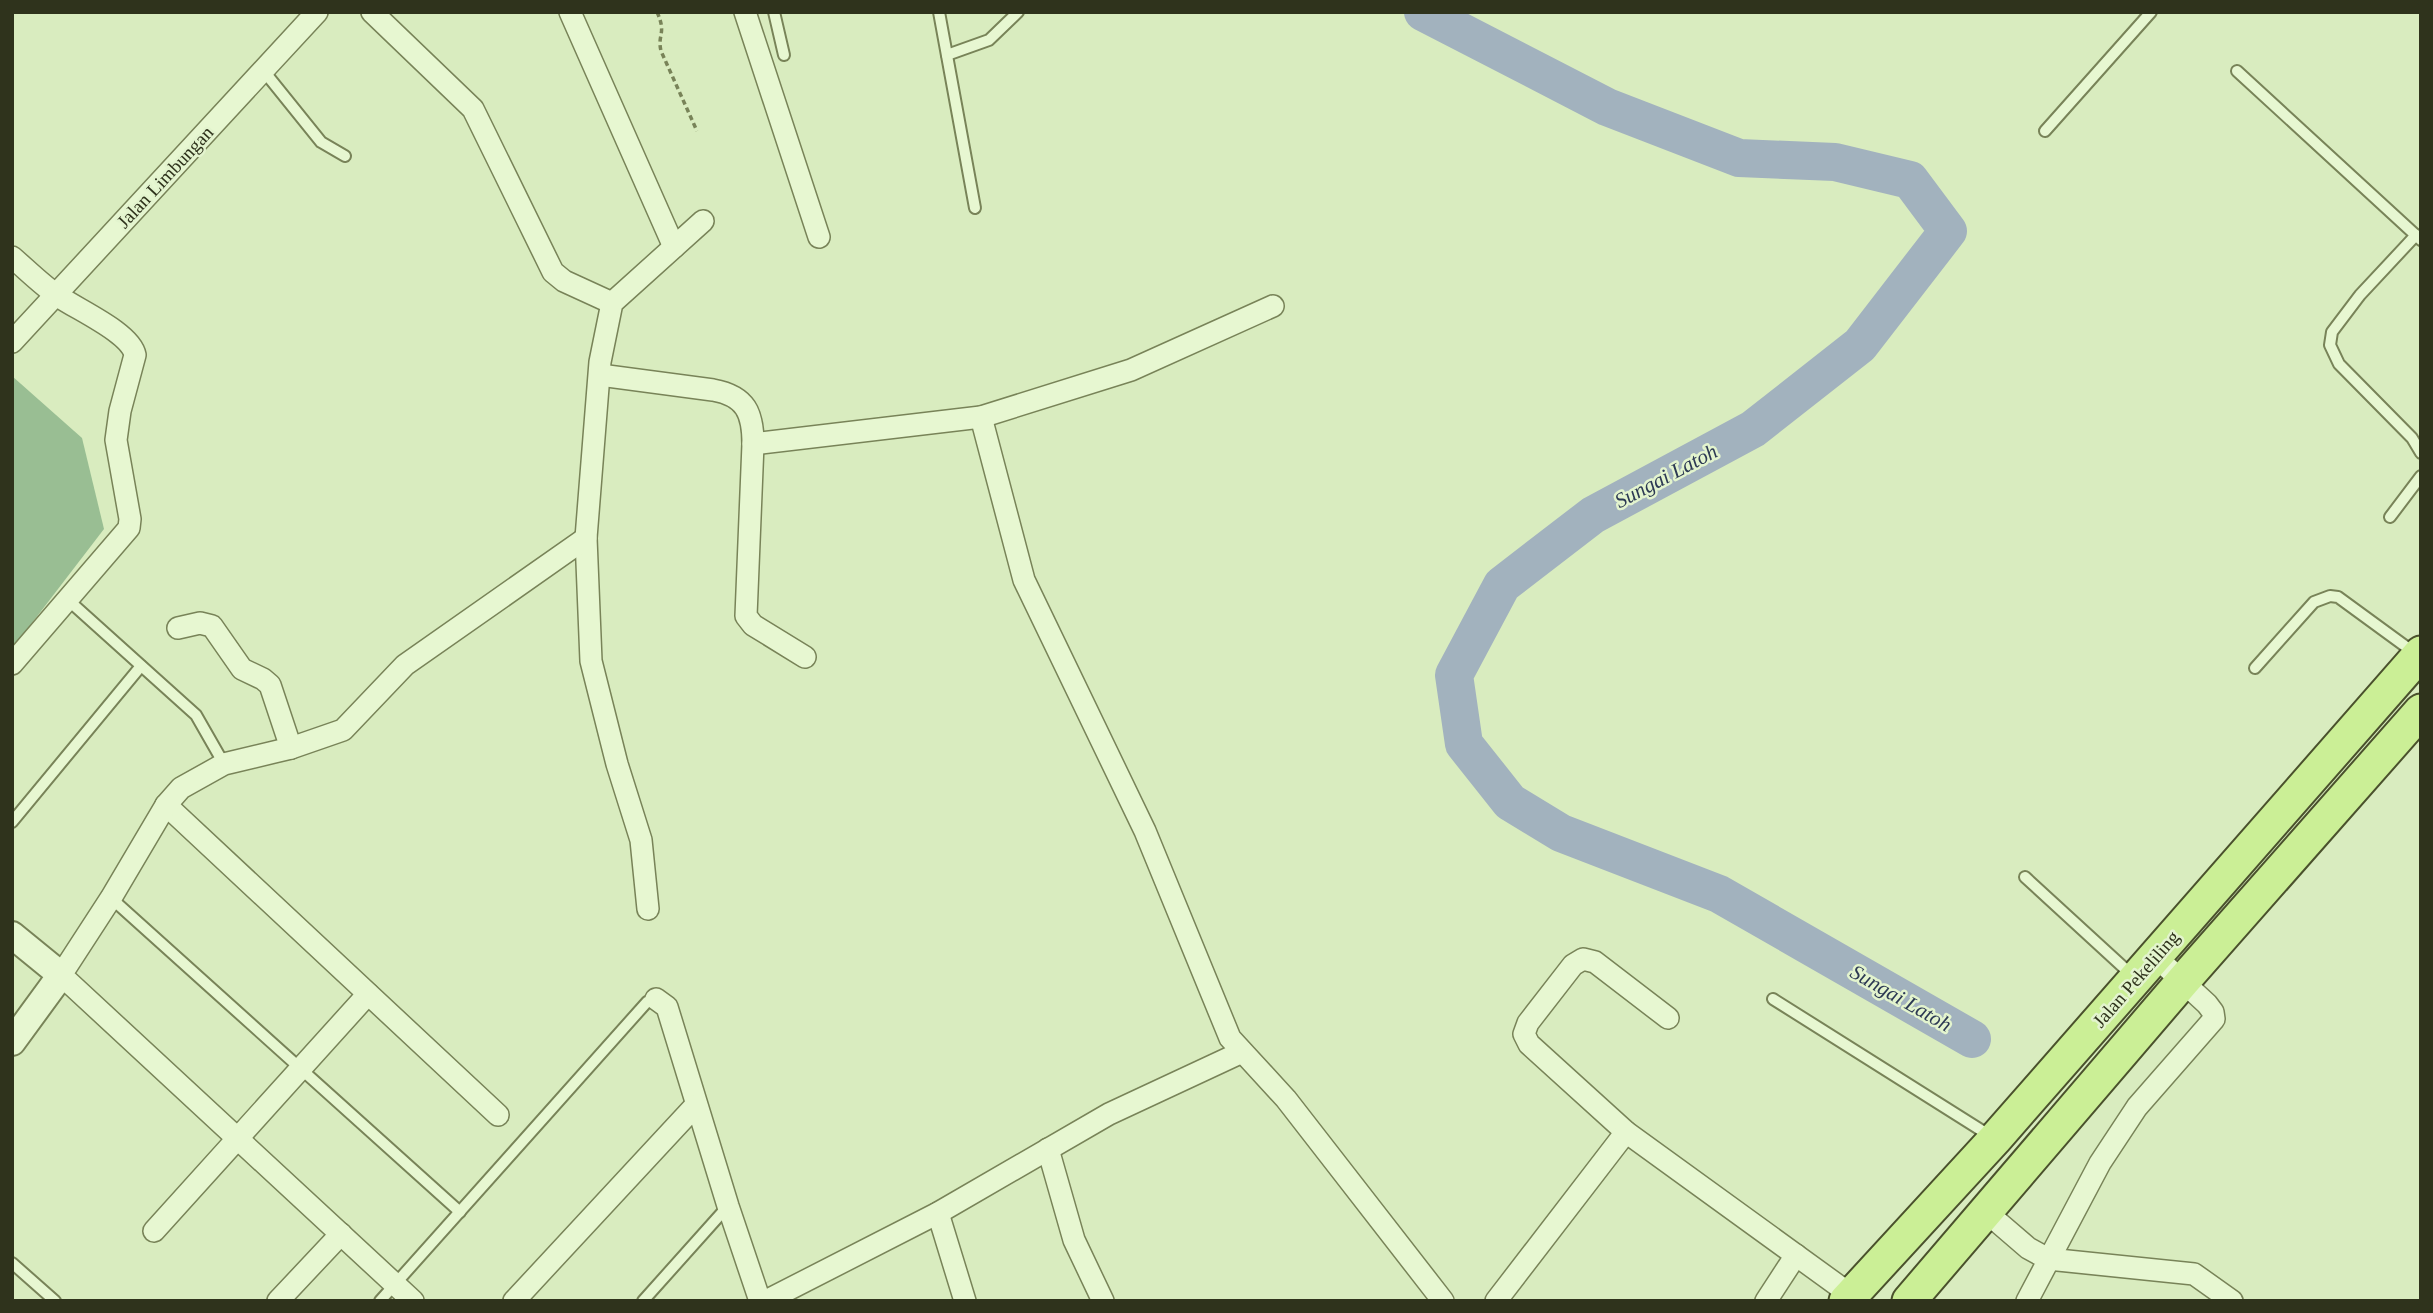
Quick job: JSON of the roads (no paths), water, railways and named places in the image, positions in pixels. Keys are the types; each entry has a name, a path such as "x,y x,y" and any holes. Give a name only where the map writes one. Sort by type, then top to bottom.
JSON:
{"main road":[{"name":"Jalan Pekeliling","path":"1849,1298 1995,1139 2420,654"},
{"name":"Jalan Pekeliling","path":"1909,1301 2183,981 2421,711"}],"street":[{"name":"Jalan Limbungan","path":"12,342 317,12"},
{"path":"372,12 473,109 553,272 564,281 612,303"},
{"path":"570,12 674,247"},
{"path":"745,12 819,237"},
{"path":"648,909 641,839 617,764 591,661 586,538 601,351 612,303 703,221"},
{"path":"12,257 56,295 123,336 133,346 135,355 120,411 116,440 130,523 126,532 12,664"},
{"path":"753,444 981,417 1131,370 1273,306"},
{"path":"600,375 713,390 729,395 743,404 751,414 753,444 746,616 753,625 805,657"},
{"path":"981,417 1024,580 1145,831 1230,1038 1286,1099 1443,1301"},
{"path":"12,1042 61,975 166,805 181,788 224,764 291,748 343,730 405,665 586,538"},
{"path":"178,628 200,624 212,626 242,669 270,685 291,748"},
{"path":"166,805 498,1115"},
{"path":"12,935 61,975 413,1301"},
{"path":"1668,1018 1595,962 1583,958 1573,965 1525,1028 1525,1039 1626,1132 1797,1255 1849,1298"},
{"path":"2032,1299 2048,1259 2100,1163 2137,1107 2212,1024 2213,1012 2183,981 2146,968"},
{"path":"153,1231 368,994"},
{"path":"656,999 667,1007 760,1301"},
{"path":"766,1301 938,1213 1109,1114 1242,1052"},
{"path":"514,1301 696,1105"},
{"path":"1496,1301 1626,1132"},
{"path":"1048,1149 1074,1240 1103,1301"},
{"path":"1984,1211 2028,1248 2048,1259 2194,1274 2232,1301"},
{"path":"938,1213 965,1301"},
{"path":"278,1301 341,1234"},
{"path":"1766,1301 1797,1255"}],"lane":[{"path":"774,12 784,55"},
{"path":"939,12 975,208"},
{"path":"947,55 989,40 1018,12"},
{"path":"2045,131 2151,12"},
{"path":"263,70 320,142 345,156"},
{"path":"2237,71 2418,238 2360,295 2332,332 2330,345 2339,364 2412,438 2421,453"},
{"path":"2390,517 2421,476"},
{"path":"2255,668 2314,602 2330,596 2338,597 2420,654"},
{"path":"67,599 196,715 224,764"},
{"path":"12,822 141,666"},
{"path":"2025,877 2146,968"},
{"path":"111,898 460,1212"},
{"path":"380,1301 647,1002 656,999"},
{"path":"1773,999 1995,1139"},
{"path":"643,1301 728,1206"},
{"path":"12,1263 55,1301"}],"waterway":[{"name":"Sungai Latoh","path":"1423,12 1607,107 1739,158 1835,162 1910,180 1948,231 1860,345 1753,429 1593,515 1502,585 1454,675 1464,744 1510,802 1561,833 1719,894 1972,1039"}]}
